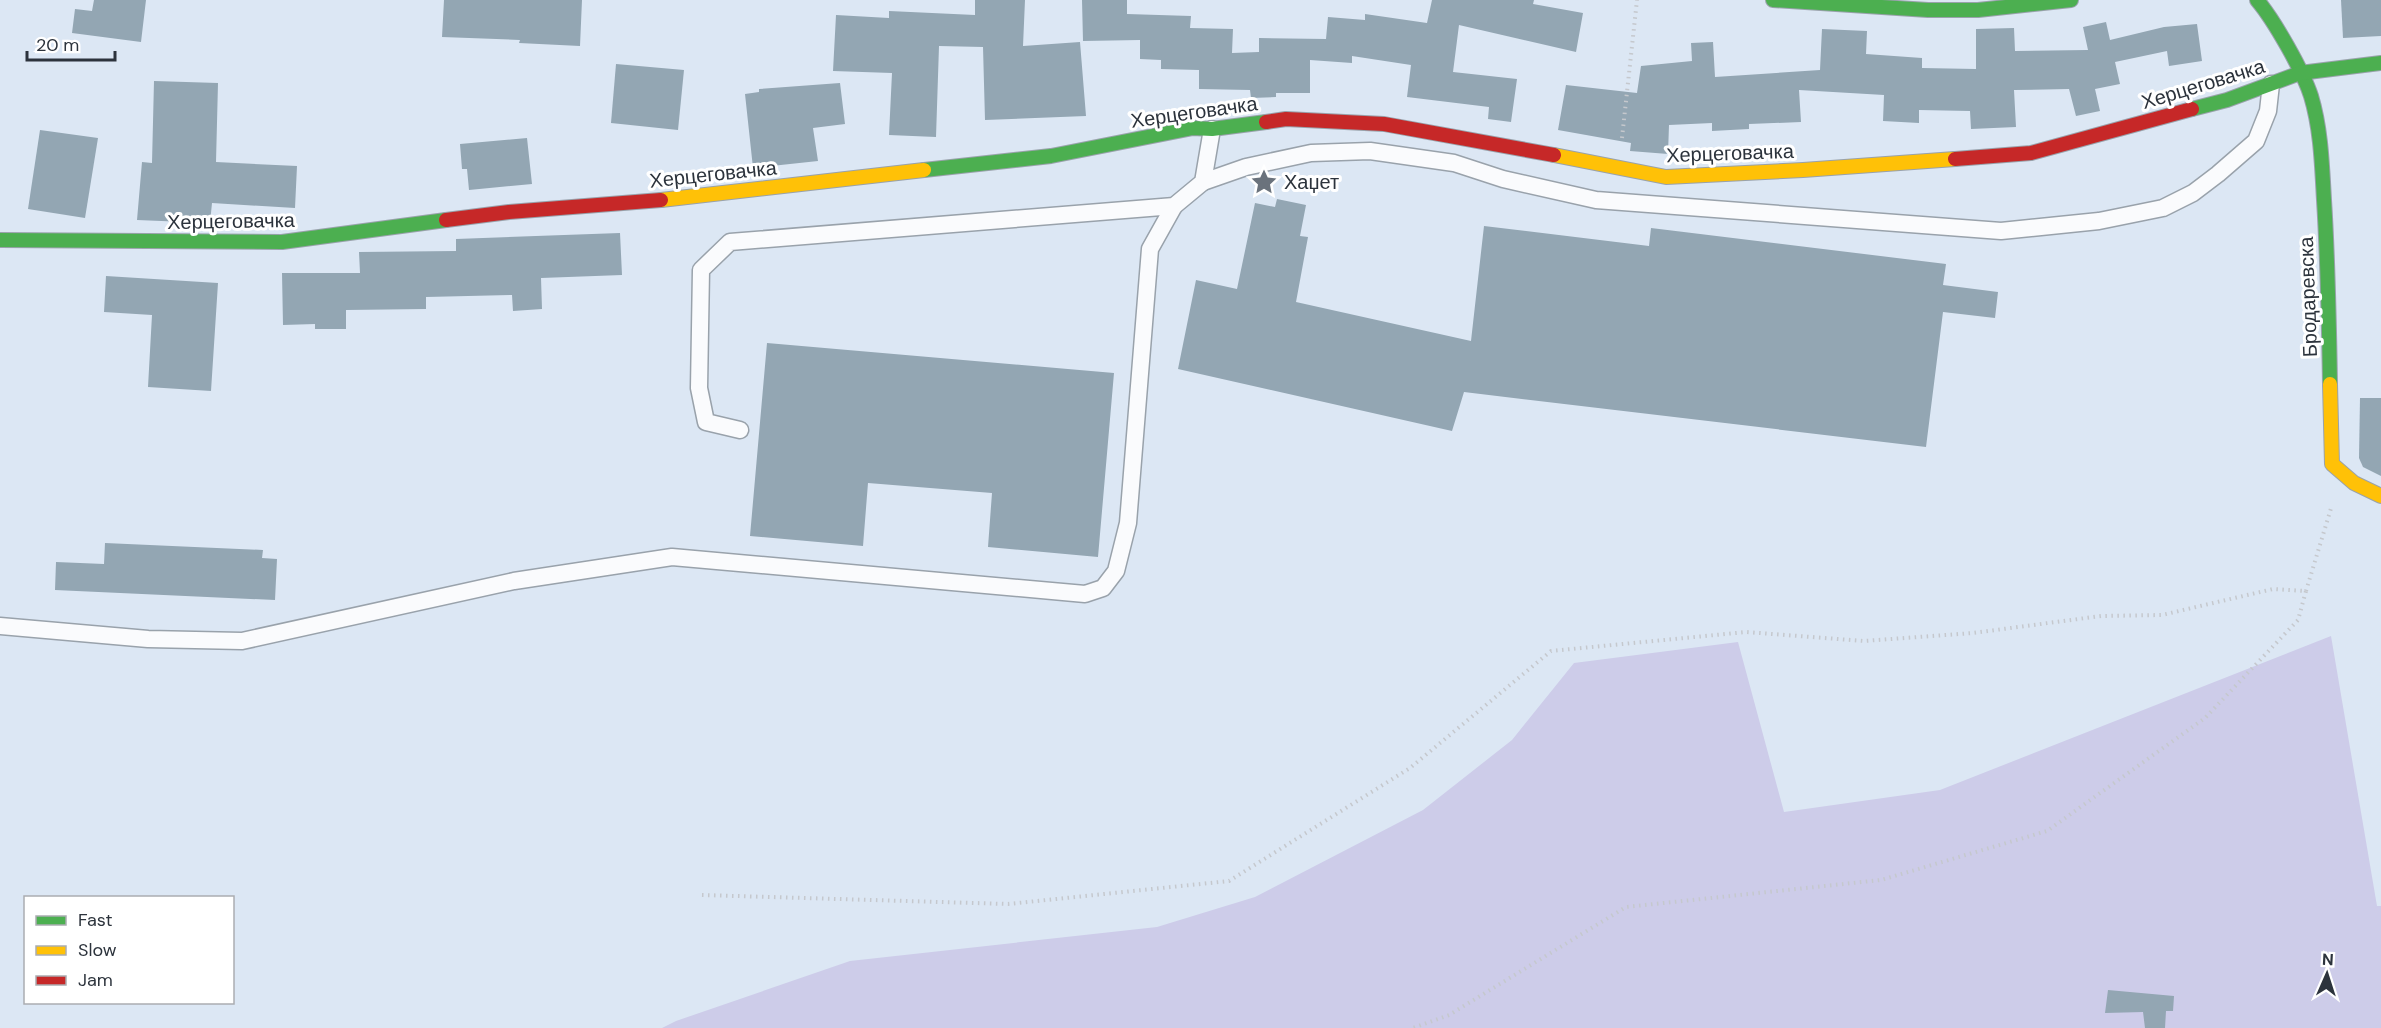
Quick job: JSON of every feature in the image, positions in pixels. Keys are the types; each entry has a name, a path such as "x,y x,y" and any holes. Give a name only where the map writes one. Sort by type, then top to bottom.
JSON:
{"street":[{"path":"1773,0 1958,10 2030,6 2071,0"},
{"name":"Бродаревска","path":"2257,0 2269,14 2310,93 2321,155 2328,267 2330,449 2332,464 2341,475"},
{"name":"Херцеговачка","path":"0,240 282,242 509,212 684,198 1052,156 1193,128 1212,129 1286,119 1384,124 1490,142 1666,177 1803,170 2031,153 2227,100 2300,73 2381,63"},
{"path":"2341,475 2357,486 2381,496"}],"lane":[{"path":"0,626 148,639 242,640 514,581 672,557 1085,594 1103,588 1116,571 1128,523 1150,249 1174,206 1203,182 1246,167 1311,153 1370,151 1454,163 1503,179 1596,200 2001,231 2099,221 2163,208 2193,193 2256,141 2268,111 2271,84"},
{"path":"1203,182 1212,129"},
{"path":"740,430 706,422 699,388 701,270 730,242 1174,206"}],"path":[{"path":"1619,169 1637,0"},
{"path":"1413,1028 1449,1015 1626,907 1881,880 2047,831 2205,718 2298,620 2341,475"},
{"path":"702,895 1008,904 1230,881 1410,768 1551,651 1746,632 1864,641 1962,634 2101,616 2162,615 2273,589 2306,591"}],"shaded area":[{"path":"2331,636 2377,906 2381,906 2381,1028 662,1028 676,1021 850,961 1157,927 1255,897 1423,810 1512,740 1574,663 1738,642 1784,812 1940,790"}],"building":[{"path":"94,0 146,0 141,42 72,33 75,9 92,11"},
{"path":"444,0 582,0 580,46 519,43 520,40 442,37"},
{"path":"975,0 1025,0 1023,46 1080,42 1086,116 985,120 983,47 939,46 936,137 889,135 892,73 833,71 836,15 889,18 889,11 975,15"},
{"path":"1082,0 1127,0 1127,14 1191,16 1190,28 1233,29 1232,53 1259,52 1259,38 1326,39 1328,17 1365,20 1365,14 1427,23 1432,0 1534,0 1533,4 1583,13 1576,52 1459,25 1453,72 1517,79 1511,122 1488,119 1489,107 1407,97 1411,65 1352,56 1352,63 1310,60 1310,93 1276,93 1276,97 1251,98 1250,90 1199,89 1199,70 1161,69 1161,60 1140,59 1140,40 1083,41"},
{"path":"2341,0 2381,0 2381,36 2343,38"},
{"path":"2106,22 2110,40 2164,27 2197,24 2202,61 2169,66 2167,51 2115,62 2120,84 2095,89 2100,111 2076,116 2069,89 2014,90 2016,127 1971,129 1970,111 1919,110 1919,123 1883,121 1884,95 1799,90 1801,122 1749,124 1749,129 1712,131 1712,123 1669,125 1668,154 1630,151 1631,143 1558,130 1566,85 1637,93 1641,66 1692,61 1691,43 1713,42 1715,77 1820,70 1822,29 1867,31 1866,54 1922,58 1922,68 1976,69 1976,29 2014,28 2015,51 2088,50 2083,27"},
{"path":"616,64 684,70 678,130 611,123"},
{"path":"154,81 218,83 216,162 297,166 295,208 212,203 210,223 137,220 142,162 152,163"},
{"path":"840,83 845,124 813,128 818,161 753,168 745,94 759,92 759,89"},
{"path":"40,130 98,138 85,218 28,209"},
{"path":"527,138 532,184 469,190 467,169 462,169 460,144"},
{"path":"1277,199 1306,205 1300,236 1308,237 1296,302 1471,341 1484,226 1649,246 1651,228 1946,264 1943,285 1998,292 1995,318 1943,312 1926,447 1464,392 1452,431 1178,369 1196,280 1237,289 1255,203 1275,207"},
{"path":"620,233 622,275 541,278 542,309 513,311 512,295 426,297 426,309 346,310 346,329 315,329 315,324 283,325 282,273 360,273 359,252 456,251 456,239"},
{"path":"106,276 218,283 211,391 148,387 152,315 104,312"},
{"path":"767,343 1114,373 1098,557 988,547 992,493 868,483 863,546 750,536"},
{"path":"2360,398 2381,398 2381,476 2363,467 2359,458"},
{"path":"105,543 263,550 262,558 277,559 275,600 55,590 56,562 104,564"},
{"path":"2108,990 2174,996 2173,1011 2166,1011 2165,1028 2145,1028 2143,1012 2105,1013"}],"traffic: fast":[{"path":"1773,0 1928,10 1978,10 2071,0"},
{"path":"2257,0 2302,73 2317,121 2322,160 2330,384"},
{"path":"2192,109 2227,100 2300,73 2381,63"},
{"path":"924,170 1051,156 1193,128 1212,129 1266,122"},
{"path":"0,240 282,242 446,220"}],"traffic: slow":[{"path":"1554,155 1666,177 1955,159"},
{"path":"661,200 924,170"},
{"path":"2330,384 2332,464 2354,483 2381,496"}],"traffic: jam":[{"path":"1955,159 2031,153 2192,109"},
{"path":"1266,122 1286,119 1384,124 1554,155"},
{"path":"446,220 509,212 661,200"}],"place":[{"name":"Хаџет","path":"1264,182"}]}
